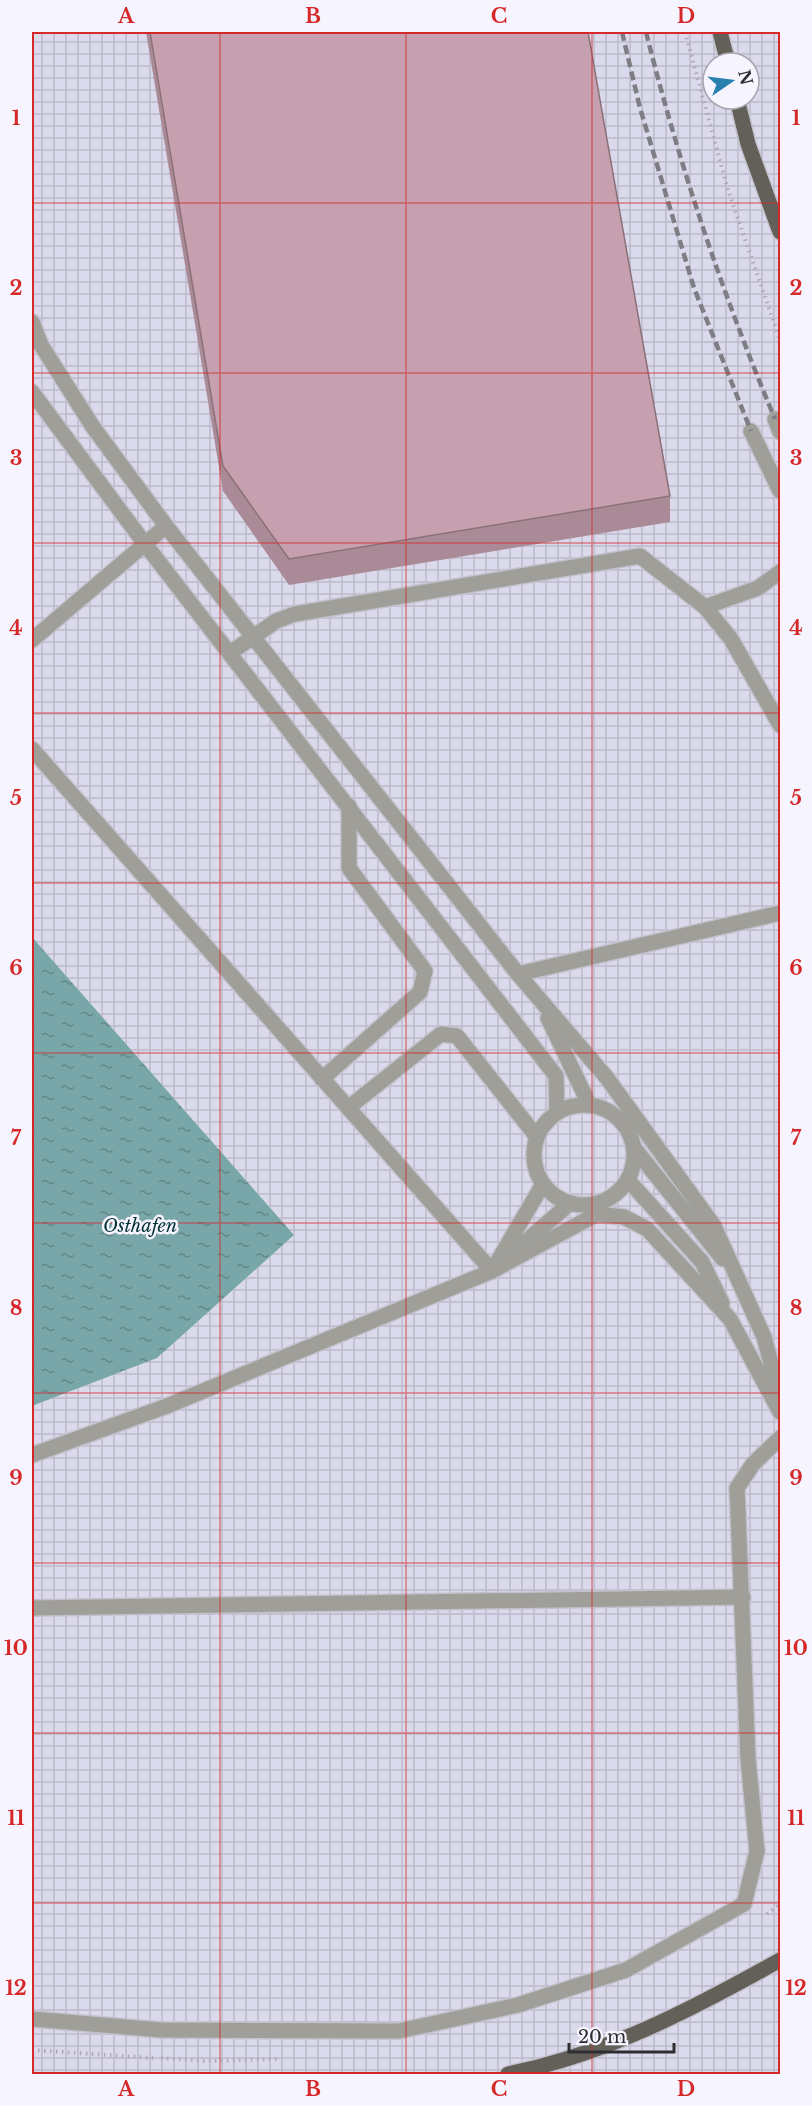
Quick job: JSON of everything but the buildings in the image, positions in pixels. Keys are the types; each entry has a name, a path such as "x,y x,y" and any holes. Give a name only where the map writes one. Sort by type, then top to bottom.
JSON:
{"main road":[{"path":"720,32 725,51"},
{"path":"740,111 748,144 780,232"},
{"path":"508,2074 542,2067 625,2040 706,2002 780,1960"}],"lane":[{"path":"32,322 41,345 93,427 166,526 518,974 607,1078 714,1226 764,1337 780,1397"},
{"path":"32,393 145,544 556,1076 557,1112"},
{"path":"751,431 780,491"},
{"path":"32,640 166,526"},
{"path":"230,653 276,621 296,614 640,556 705,607 730,639 780,725"},
{"path":"705,607 758,588 780,572"},
{"path":"32,749 492,1271"},
{"path":"322,1079 420,992 425,971 349,868 349,806"},
{"path":"518,974 780,913"},
{"path":"538,999 589,1104"},
{"path":"348,1108 441,1034 457,1036 537,1137"},
{"path":"589,1104 605,1109 619,1118 629,1132 634,1148 634,1164 628,1180 617,1193 603,1202 586,1206 570,1203 555,1196 543,1185 535,1161 537,1137 545,1123 557,1112 573,1105 589,1104"},
{"path":"634,1148 740,1280"},
{"path":"628,1180 702,1262 780,1412"},
{"path":"492,1271 543,1185"},
{"path":"492,1271 570,1203"},
{"path":"32,1455 167,1406 492,1271 597,1214 624,1216 647,1229 730,1319"},
{"path":"32,2019 161,2030 399,2031 518,2005 626,1970 744,1904 757,1851 748,1759 737,1488 753,1464 780,1438"},
{"path":"32,1608 743,1597"}],"path":[{"path":"685,32 728,190 780,340"}],"shaded area":[{"path":"32,32 780,32 780,2074 32,2074 32,1406 157,1358 294,1235 32,937"}],"water":[{"name":"Osthafen","path":"32,937 294,1235 157,1358 32,1406"}],"railway":[{"path":"622,32 640,108 694,288 751,431"},
{"path":"646,32 703,228 737,324 775,419"}]}
